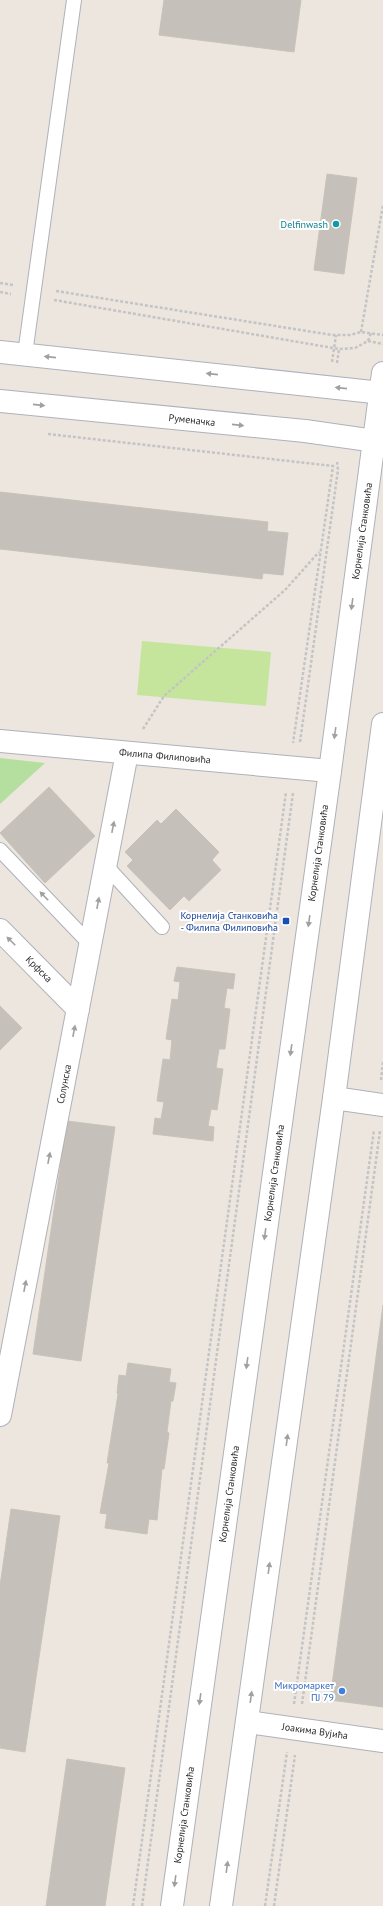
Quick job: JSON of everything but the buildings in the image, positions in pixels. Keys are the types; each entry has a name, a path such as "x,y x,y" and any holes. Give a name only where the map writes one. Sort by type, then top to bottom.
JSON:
{"main road":[{"path":"0,352 382,386"},
{"name":"Корнелија Станковића","path":"172,1906 330,771 378,441 382,386"},
{"name":"Руменачка","path":"0,401 305,431 378,441"},
{"path":"221,1906 248,1722 334,1098 383,724"},
{"name":"Филипа Филиповића","path":"0,741 330,771"},
{"name":"Солунска","path":"0,1415 5,1358 17,1324 127,753"},
{"name":"Крфска","path":"0,930 78,1009"},
{"path":"334,1098 381,1112"},
{"name":"Јоакима Вујића","path":"248,1722 383,1741"}],"lane":[{"path":"25,354 74,0"},
{"path":"0,850 90,944"},
{"path":"106,866 162,927"}],"path":[{"path":"361,332 383,205"},
{"path":"0,283 33,292 330,348 347,350 355,348 368,341 383,344"},
{"path":"0,292 33,292 332,335 350,335 361,332 383,335"},
{"path":"368,341 371,333"},
{"path":"47,433 333,466 319,552 293,767 142,1906"},
{"path":"133,1906 293,767 338,464"},
{"path":"127,753 164,696 285,590 319,552"},
{"path":"265,1906 294,1728 381,1112 383,1062"},
{"path":"274,1906 294,1728 381,1112"}],"green space":[{"path":"142,641 271,652 266,706 137,695"},
{"path":"0,758 45,763 0,804"}],"place":[{"name":"Delfinwash","path":"336,224"},
{"name":"Корнелија Станковића - Филипа Филиповића","path":"286,921"},
{"name":"Микромаркет ПЈ 79","path":"342,1691"}]}
